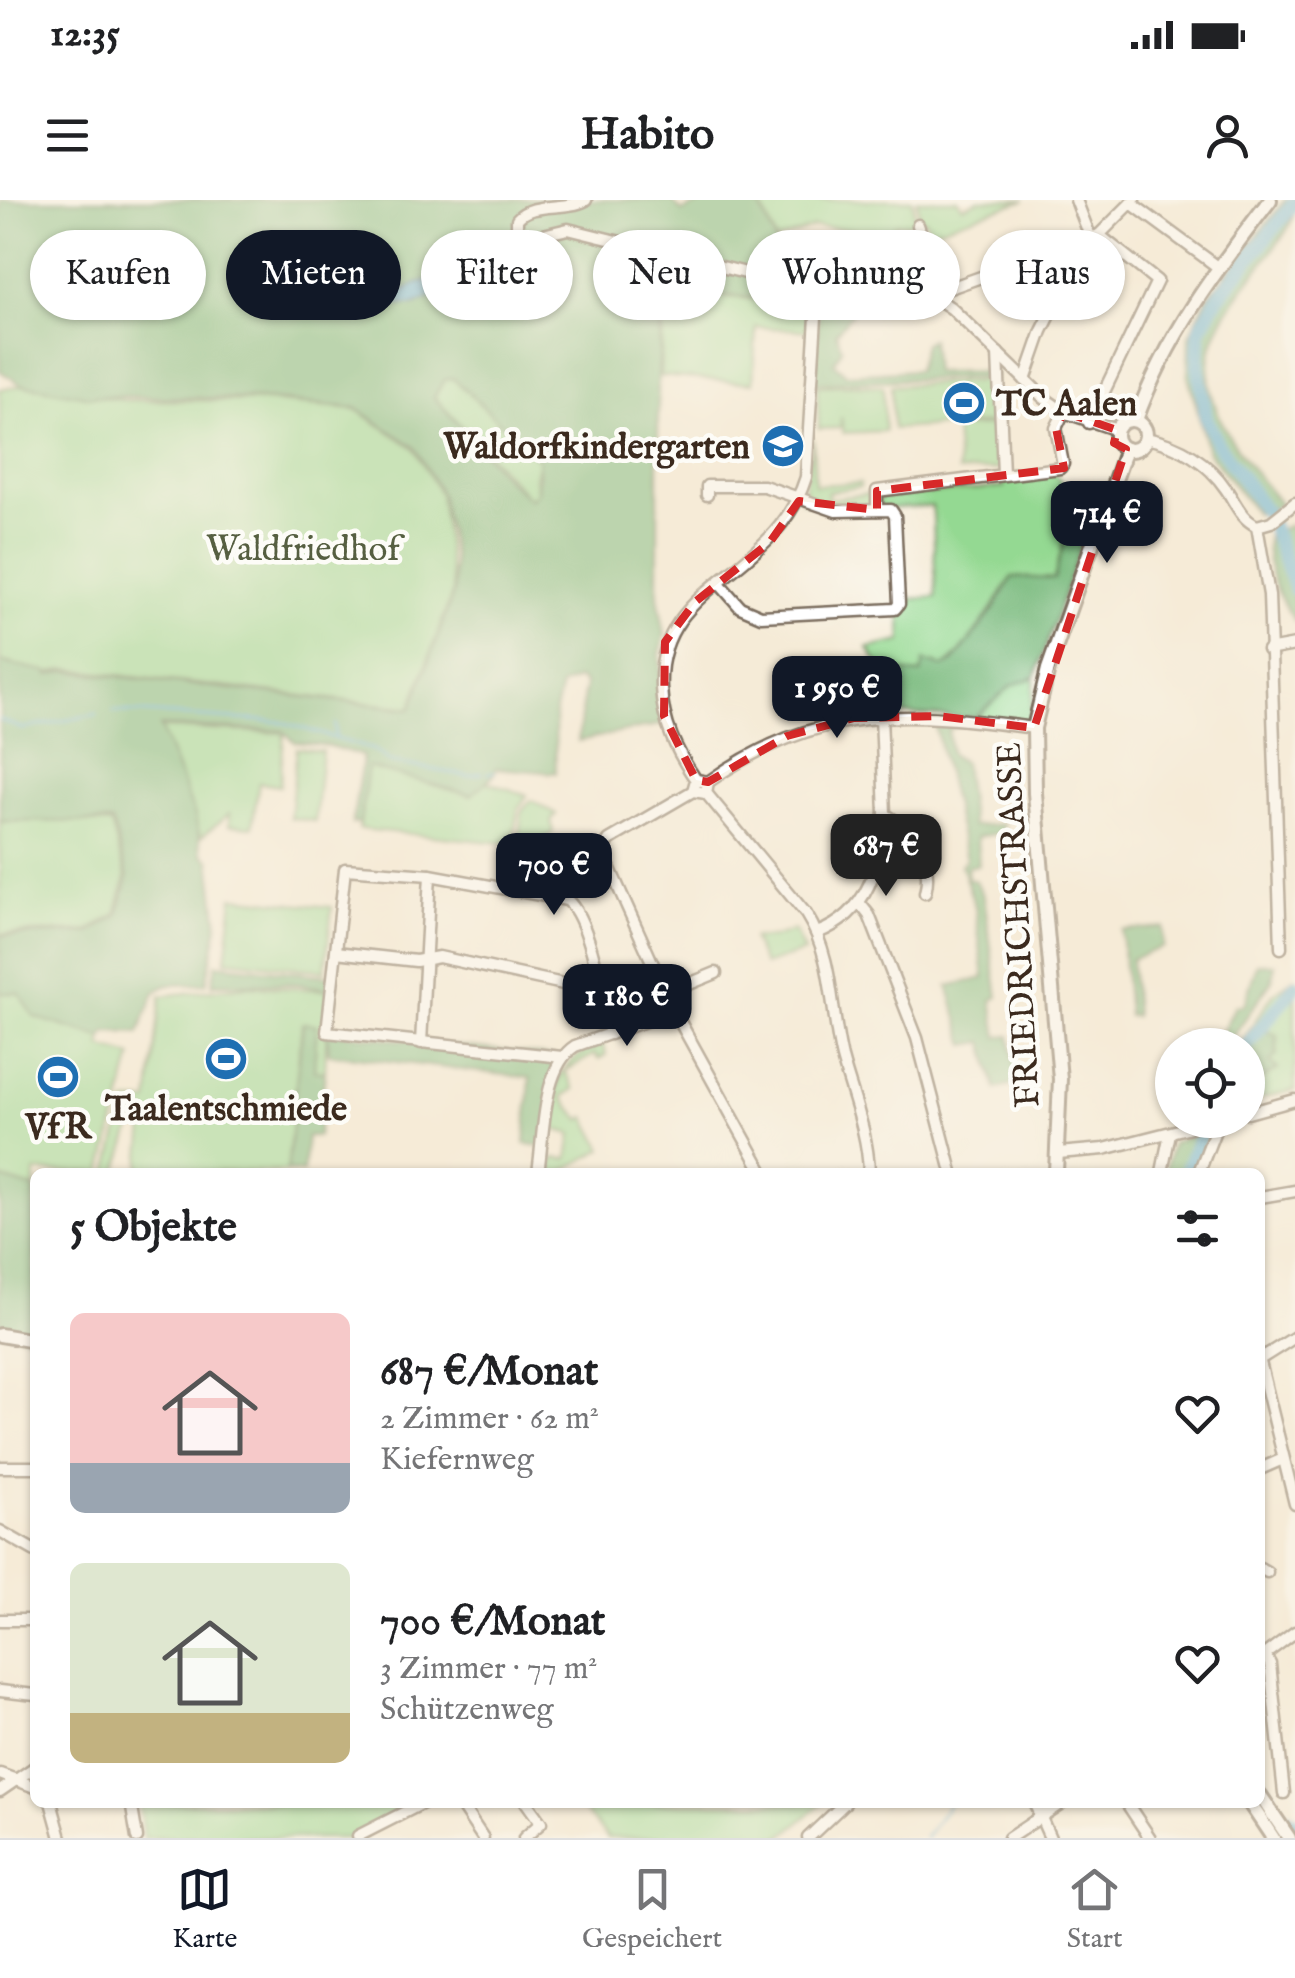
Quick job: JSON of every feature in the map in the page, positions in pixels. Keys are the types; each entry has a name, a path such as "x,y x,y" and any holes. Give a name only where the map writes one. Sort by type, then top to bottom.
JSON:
{"main road":[{"path":"1136,420 1166,350 1218,267 1270,200"},
{"path":"1126,420 1136,420 1144,426 1146,438 1138,448 1126,449 1118,441 1117,430 1126,420"},
{"name":"FRIEDRICHSTRASSE","path":"1056,1168 1060,1079 1035,792 1034,728 1048,669 1126,449"},
{"path":"0,1335 30,1341"},
{"path":"1265,1802 1289,1838"},
{"path":"1252,1808 1266,1835"}],"street":[{"path":"586,200 569,207 525,211 517,219 518,230 530,238 568,229 746,273"},
{"path":"1076,200 1091,230"},
{"path":"1101,230 1133,202 1218,267"},
{"path":"918,225 920,230"},
{"path":"1089,422 1157,281 1125,258"},
{"path":"960,319 1064,412 1117,430"},
{"path":"816,320 806,477 799,501 770,542 684,613 665,642 661,660 668,730 701,787 806,914 817,933 868,1168"},
{"path":"1024,380 1048,320"},
{"path":"998,353 1003,474"},
{"path":"877,510 877,490 1060,468 1063,464 1056,428 1064,412"},
{"path":"1146,438 1174,446 1204,464 1246,519 1261,526"},
{"path":"707,495 707,486 755,485 836,511 890,510 895,516 899,604 895,610 761,616 740,607 719,583"},
{"path":"1261,526 1291,506"},
{"path":"1261,526 1269,595 1268,650 1282,913 1280,948"},
{"path":"1268,650 1295,646"},
{"path":"817,933 841,923 861,904 876,866 885,814 881,716"},
{"path":"762,1168 674,1012 603,853 609,840 701,787 744,757 787,736 836,721 881,716 958,718 1034,728"},
{"path":"885,814 916,839 928,878 925,893"},
{"path":"562,1056 327,1032 345,869 430,876 567,900 574,906 610,1034"},
{"path":"421,1042 430,876"},
{"path":"861,904 870,916 916,1038 951,1168"},
{"path":"1282,913 1295,910"},
{"path":"336,952 427,960 438,957 600,992"},
{"path":"666,993 716,973"},
{"path":"539,1168 554,1074 562,1056 576,1046 674,1012"},
{"path":"1265,1108 1295,1100"},
{"path":"1058,1153 1104,1150 1155,1137"},
{"path":"1151,1138 1156,1149 1168,1148"},
{"path":"1163,1168 1169,1138"},
{"path":"1200,1168 1210,1138"},
{"path":"1265,1196 1295,1191"},
{"path":"1265,1353 1295,1337"},
{"path":"1265,1408 1295,1504"},
{"path":"1265,1466 1283,1458"},
{"path":"0,1467 30,1467"},
{"path":"0,1531 30,1547"},
{"path":"0,1620 30,1620"},
{"path":"1265,1654 1295,1632"},
{"path":"1265,1659 1270,1664 1284,1794"},
{"path":"0,1691 30,1694"},
{"path":"0,1791 30,1770"},
{"path":"0,1774 30,1784"},
{"path":"53,1808 61,1827 60,1838"},
{"path":"132,1808 137,1838"},
{"path":"358,1836 379,1834 416,1808"},
{"path":"464,1808 482,1838"},
{"path":"524,1838 541,1823 530,1808"},
{"path":"808,1838 840,1808"},
{"path":"1035,1808 1050,1838"},
{"path":"1009,1838 1054,1808"},
{"path":"1130,1808 1150,1838"}],"highlighted area":[{"path":"1064,412 1117,430 1114,443 1126,449 1034,728 938,716 854,718 787,736 708,782 696,780 664,716 665,642 695,602 770,542 799,501 877,510 877,491 1064,468 1056,428"}],"green space":[{"path":"0,200 671,200 682,212 708,200 752,200 762,210 770,230 746,230 746,297 726,296 726,230 593,230 593,320 661,320 658,596 665,635 660,654 664,724 578,741 585,684 578,679 561,686 555,711 556,773 496,768 494,775 471,795 368,767 360,823 352,824 363,756 295,742 283,731 160,726 195,815 202,854 210,860 218,926 206,984 168,985 155,992 139,1033 107,1032 103,1038 34,1017 19,993 0,993 0,936 90,933 118,915 128,877 112,822 0,821 0,662 47,671 49,675 66,671 411,709 454,591 453,555 441,494 415,447 356,408 263,399 86,396 21,384 0,371","holes":["453,378 539,460 537,492 530,499 509,481 434,397 444,380"]},
{"path":"913,200 915,223 897,224 889,230 772,230 760,203"},
{"path":"917,200 958,200 962,207 979,200 1025,200 933,230 925,220 920,221"},
{"path":"1285,200 1295,200 1289,225 1221,323 1209,369 1211,391 1227,432 1281,504 1262,514 1256,513 1208,452 1188,375 1189,336 1207,298"},
{"path":"726,297 746,299 746,320 814,320 813,331 756,327 753,383 660,376 663,320 726,320"},
{"path":"818,320 847,320 836,333 842,349 834,363 846,374 917,370 924,343 931,339 934,372 994,371 995,377 814,383"},
{"path":"453,378 539,460 537,492 530,499 434,397 444,380"},
{"path":"993,380 995,423 893,429 891,386"},
{"name":"Waldfriedhof","path":"23,385 123,400 264,401 355,409 414,448 440,494 453,591 411,708 66,669 50,673 0,661 0,389"},
{"path":"817,386 883,386 885,431 843,433 841,417 841,428 819,429"},
{"path":"996,425 999,469 958,472 955,428"},
{"path":"813,438 815,485 860,483 860,487 828,492 828,499 875,493 875,508 840,509 802,500"},
{"path":"1052,471 1061,481 1070,507 1096,503 1084,537 1064,539 1054,579 1012,577 951,661 943,667 935,662 921,674 897,672 888,679 868,648 902,641 900,600 936,597 933,514 932,506 879,509 879,497 1004,487 1003,477"},
{"path":"1290,525 1295,535 1295,621 1273,580 1267,557 1268,535"},
{"path":"1084,537 1035,677 1012,685 975,718 893,714 876,667 880,666 888,679 896,672 921,674 924,661 943,667 953,662 992,612 1012,577 1054,579 1065,539"},
{"path":"1035,677 1029,726 975,718 1012,685"},
{"path":"934,721 964,723 948,730 951,754 964,763 972,826 1004,824 1001,833 977,837 979,865 967,867 968,879 976,881 984,897 998,997 992,1000 998,1037 1010,1036 1018,1083 996,1089 984,1042 966,1045 948,986 984,978 975,907 961,865 966,859"},
{"path":"160,728 284,733 280,786 259,783 252,827 229,825 229,814 201,837"},
{"path":"297,748 322,751 315,821 290,818"},
{"path":"368,766 470,795 485,781 527,795 518,809 512,844 359,829"},
{"path":"531,800 556,814 551,821 553,832 532,849 518,844 522,811"},
{"path":"0,822 111,824 126,877 116,914 89,931 0,934"},
{"path":"233,897 332,907 325,971 226,960"},
{"path":"1163,927 1163,947 1131,959 1135,1016 1128,1016 1121,930"},
{"path":"794,930 804,952 764,965 752,938 772,938"},
{"path":"216,964 330,976 328,989 296,984 212,984"},
{"path":"1257,964 1275,964 1272,980 1239,1028 1224,1028 1235,1006 1244,1005"},
{"path":"1295,978 1295,1090 1265,1098 1265,1028 1250,1028 1273,994"},
{"name":"Taalentschmiede","path":"246,986 328,990 325,1072 314,1071 317,1025 302,1024 287,1168 139,1168 146,1110 136,1115 118,1168 109,1168 126,1102 149,1102 161,996"},
{"path":"0,993 19,993 34,1017 103,1038 101,1047 132,1056 103,1168 30,1168 30,1187 0,1178"},
{"path":"303,1023 317,1025 314,1070 325,1072 318,1136 307,1136 303,1168 287,1168"},
{"path":"1265,1030 1277,1035 1277,1054 1270,1062 1278,1069 1265,1077"},
{"path":"327,1032 562,1057 542,1146 525,1144 530,1078 329,1054"},
{"path":"602,1044 606,1055 598,1059 595,1054 565,1071 574,1089 562,1097 581,1120 586,1117 603,1149 568,1168 552,1168 553,1158 568,1159 572,1134 551,1128 558,1086 566,1067"},
{"path":"1183,1138 1208,1138 1196,1168 1166,1168 1172,1143"},
{"path":"0,1178 30,1187 30,1338 0,1332"},
{"path":"140,1808 405,1808 359,1836 366,1838 143,1838"},
{"path":"581,1808 817,1808 780,1838 608,1838"}],"water":[{"path":"421,282 421,302 401,305 401,289"}],"waterway":[{"path":"1295,202 1218,297 1199,330 1198,365 1206,417 1217,443 1268,515 1295,589"},
{"path":"113,711 282,722 374,750 390,762 468,776 482,773"},
{"path":"0,720 23,729 97,714"},
{"path":"335,724 335,736"},
{"path":"487,773 495,772"},
{"path":"1261,1028 1295,986"},
{"path":"1188,1168 1199,1138"},
{"path":"1265,1790 1269,1795"},
{"path":"925,1838 946,1808"},
{"path":"1289,1819 1295,1825"}],"place":[{"name":"TC Aalen","path":"964,403"},
{"name":"Waldorfkindergarten","path":"783,446"},
{"name":"Taalentschmiede","path":"226,1059"},
{"name":"VfR","path":"58,1077"}]}
